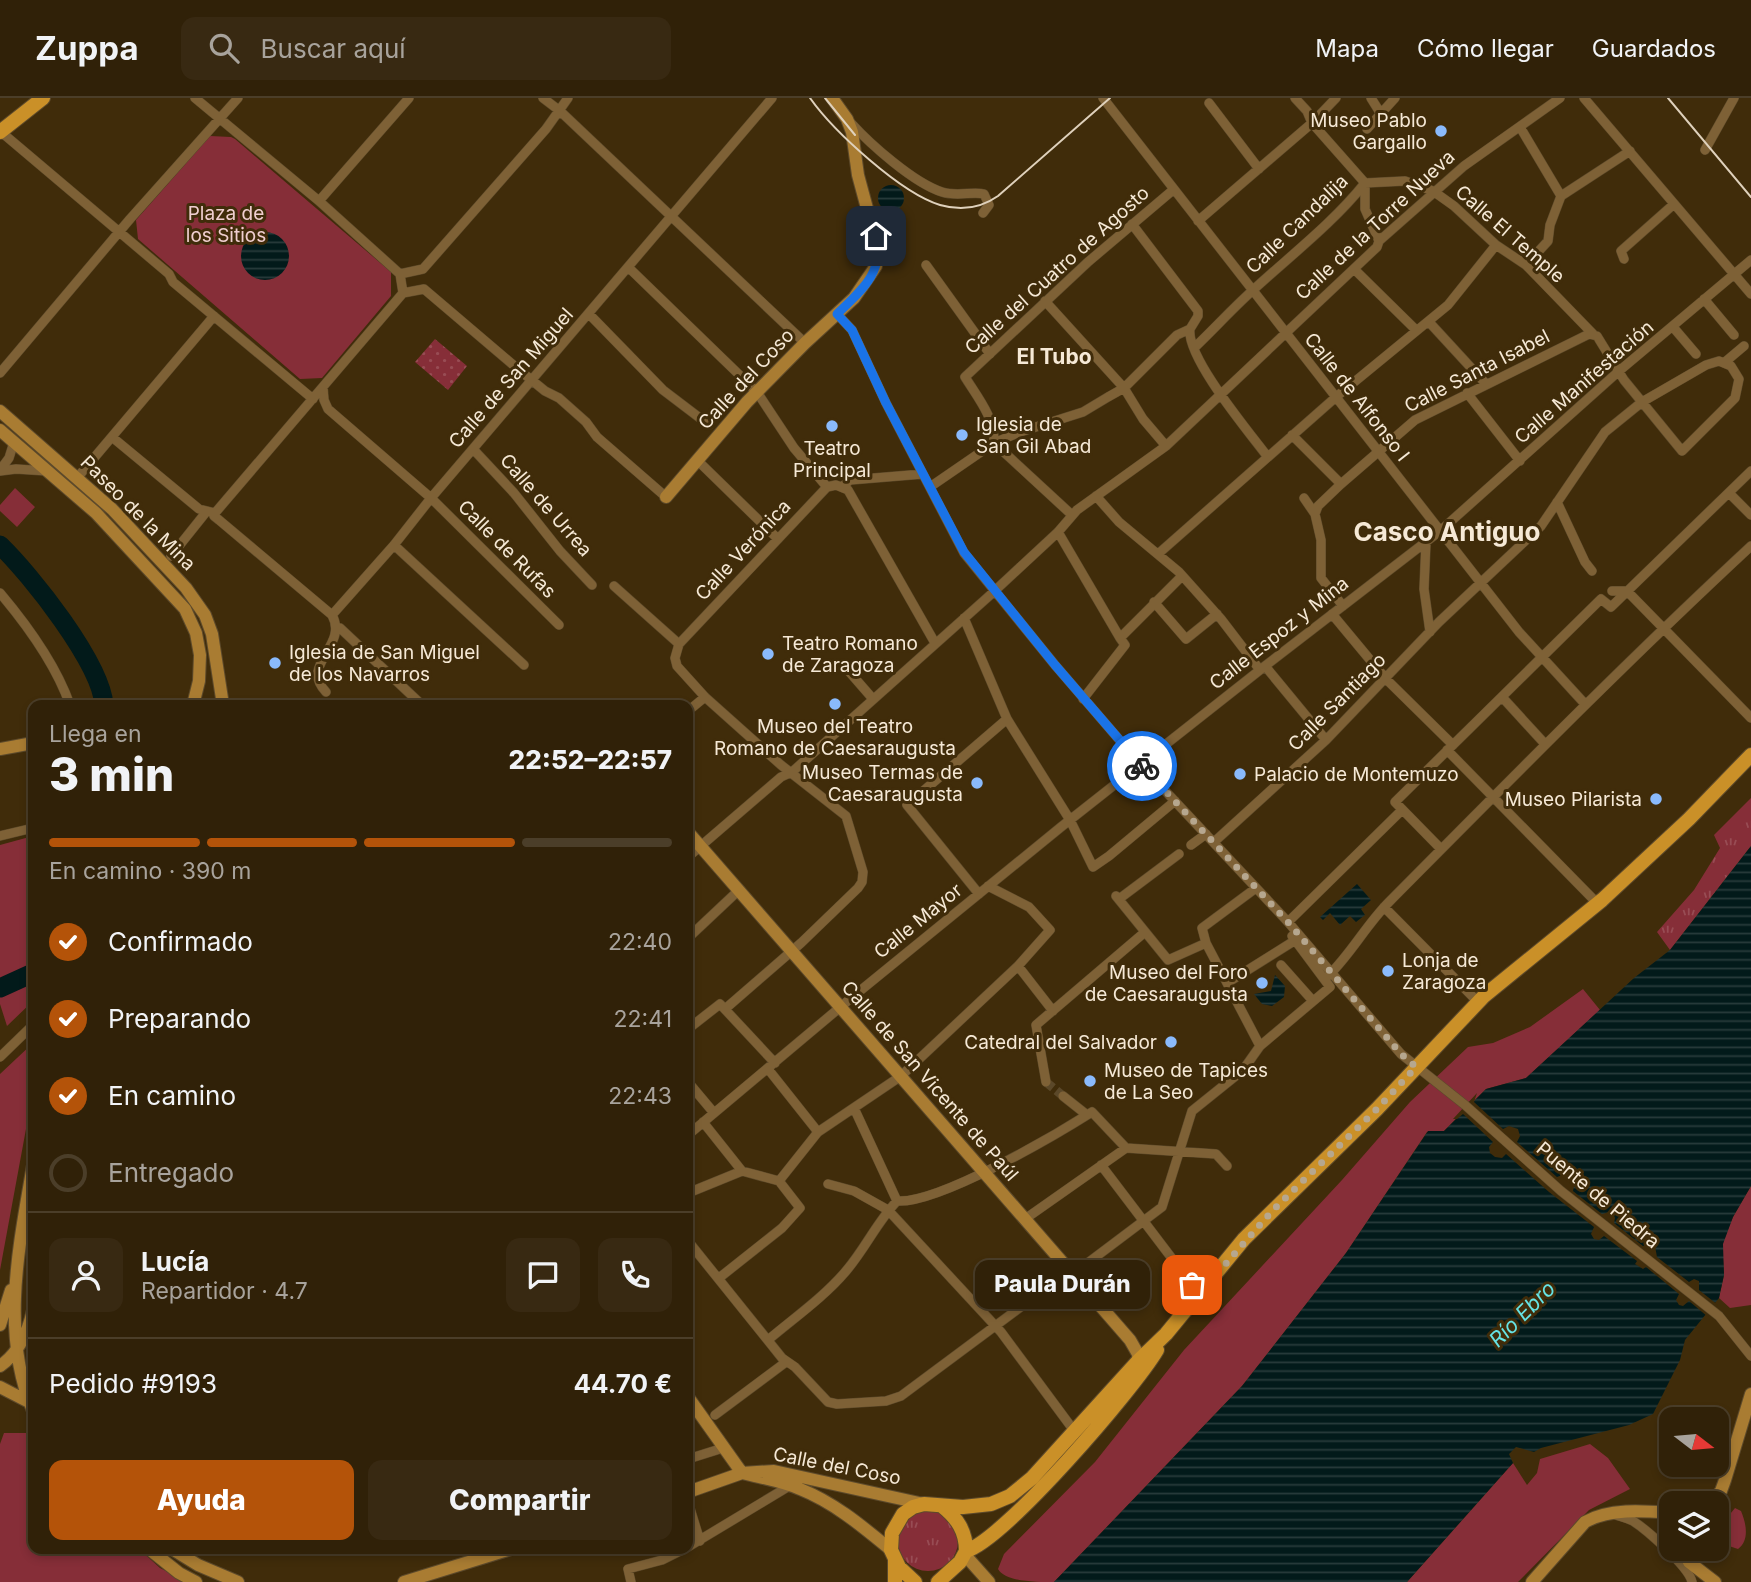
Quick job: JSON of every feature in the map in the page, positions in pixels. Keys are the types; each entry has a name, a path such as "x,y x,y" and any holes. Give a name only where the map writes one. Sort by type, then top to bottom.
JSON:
{"main road":[{"path":"0,132 43,98"},
{"name":"Calle del Coso","path":"666,497 757,392 859,292 874,271 879,255 858,175 857,154 847,119 832,98"},
{"name":"Paseo de la Mina","path":"0,411 138,534 198,603 212,634 222,700"},
{"name":"Paseo de la Mina","path":"0,430 96,513 178,600 190,618 198,638 200,664 194,700"},
{"path":"0,749 28,744"},
{"path":"938,1582 966,1553 978,1546 1040,1490 1132,1384 1166,1334 1263,1220 1377,1109 1478,1002 1597,903 1689,819 1751,755"},
{"name":"Calle de San Vicente de Paúl","path":"693,837 1130,1340 1140,1359"},
{"path":"28,1196 14,1284 15,1353 28,1399"},
{"path":"0,1325 2,1312 14,1284"},
{"path":"28,1328 15,1353 0,1368 28,1380"},
{"path":"895,1582 892,1533 903,1514 924,1504 982,1506 1000,1502 1010,1496 1032,1478 1166,1334"},
{"path":"1132,1384 1140,1359"},
{"path":"0,1387 28,1405"},
{"path":"1721,1491 1749,1409 1751,1394"},
{"path":"693,1408 742,1474 693,1490"},
{"name":"Calle del Coso","path":"742,1474 774,1471 924,1504"},
{"name":"Calle del Coso","path":"742,1474 791,1485 833,1505 893,1555"},
{"path":"942,1506 958,1522 966,1539 966,1553 989,1582"},
{"path":"1532,1582 1586,1521 1608,1514 1635,1511 1659,1512"},
{"path":"155,1554 179,1573 196,1582"},
{"path":"181,1554 198,1565 237,1582"},
{"path":"404,1582 495,1554"},
{"path":"893,1555 915,1582"},
{"path":"1689,1561 1714,1582"}],"street":[{"path":"195,98 320,201 400,274 402,293"},
{"path":"2,368 238,98"},
{"path":"320,201 409,98"},
{"path":"543,98 560,111 804,343"},
{"path":"400,274 423,269 560,111 568,98"},
{"name":"Calle de San Miguel","path":"332,615 772,98"},
{"name":"Calle de Alfonso I","path":"1103,98 1534,650 1585,704"},
{"path":"1296,98 1307,111 1312,123 1365,183 1365,209 1379,241"},
{"path":"1198,221 1312,123 1336,98"},
{"path":"1371,98 1381,114"},
{"path":"1367,129 1395,98"},
{"name":"Calle de la Torre Nueva","path":"693,852 781,777 792,772 994,591 1058,532 1072,515 1166,446 1354,270 1377,247 1379,241 1433,191 1560,98"},
{"path":"1584,98 1751,294"},
{"path":"1705,150 1734,98"},
{"path":"1209,103 1259,169"},
{"path":"847,119 883,154 935,189 958,195 984,194 989,205 983,213"},
{"path":"1520,127 1561,196"},
{"path":"0,132 313,399"},
{"path":"1526,265 1548,241 1550,225 1561,196 1630,151"},
{"path":"1365,183 1405,181 1433,191"},
{"name":"Calle Candalija","path":"1194,348 1252,291 1319,233 1365,183"},
{"name":"Calle del Cuatro de Agosto","path":"994,443 994,432 987,412 965,377 1045,301 1173,190"},
{"name":"Calle El Temple","path":"1433,191 1454,206 1496,245 1526,265 1595,335 1624,380 1682,451 1735,398 1739,379 1736,371 1725,362"},
{"path":"1624,259 1621,251 1674,204"},
{"path":"1132,224 1198,311 1189,335 1194,348 1220,393 1267,456"},
{"path":"1158,554 1267,456 1448,305 1496,245"},
{"name":"Calle Manifestación","path":"1440,531 1619,371 1751,260"},
{"path":"926,265 990,354"},
{"path":"628,267 757,392 794,448 838,487 935,642"},
{"path":"423,269 424,289 532,380 559,398 666,497"},
{"path":"1354,270 1416,330"},
{"path":"171,556 313,399 402,293 424,289"},
{"path":"1704,299 1734,335"},
{"path":"1045,301 1124,388 1143,419 1166,446"},
{"path":"589,314 663,390 709,425"},
{"path":"693,1247 786,1362 793,1365 832,1404 886,1401 901,1396 993,1325 1057,1280 1072,1275 1162,1208 1192,1111 1243,1070 1260,1046 1330,987 1327,976 1288,922 1083,699 964,552 852,330 837,314"},
{"path":"77,478 214,316"},
{"path":"1429,322 1486,384"},
{"path":"1673,327 1701,360 1725,362 1744,346"},
{"path":"930,488 994,443 1083,412 1124,388 1177,335 1190,329"},
{"name":"Calle Santa Isabel","path":"1315,514 1318,506 1341,484 1415,420 1589,334 1595,335"},
{"name":"Calle Santiago","path":"1214,842 1326,740 1430,632 1547,520 1601,436 1642,402 1694,372 1701,360"},
{"name":"Calle de Rufas","path":"323,387 328,410 431,498 559,625"},
{"path":"1467,393 1520,461"},
{"path":"1292,435 1341,484"},
{"path":"112,437 199,509 211,512 332,615 336,633 317,672 318,683 326,692"},
{"path":"0,470 9,458 14,442"},
{"path":"994,443 1072,515"},
{"name":"Calle de Urrea","path":"473,449 592,585"},
{"path":"697,460 778,539"},
{"path":"0,470 48,471"},
{"path":"1441,849 1395,802 1601,599 1611,607 1751,471"},
{"path":"838,487 850,480 923,474"},
{"name":"Calle Verónica","path":"679,644 778,539 838,487"},
{"path":"1729,493 1751,515"},
{"path":"1096,496 1119,523 1180,574 1326,740"},
{"path":"1304,498 1315,514 1321,540 1321,578 1343,606"},
{"path":"1557,502 1585,562 1592,571"},
{"name":"Calle Espoz y Mina","path":"1141,765 1440,531"},
{"path":"1058,532 1125,645 1083,699"},
{"path":"1426,542 1424,589 1430,632"},
{"path":"394,545 524,665"},
{"path":"1327,976 1384,907 1441,849 1585,704 1751,546"},
{"path":"1122,636 1180,574"},
{"path":"614,586 679,644 675,658 677,666 705,696 846,816 863,872 862,882 792,950 725,1009"},
{"path":"1612,591 1626,591 1751,718"},
{"path":"0,593 46,658 68,700"},
{"path":"1154,602 1186,639 1219,617"},
{"path":"1332,614 1492,798 1597,903"},
{"path":"964,618 1007,719 1070,820 1093,867 1175,801"},
{"path":"341,628 417,700"},
{"path":"846,668 873,699"},
{"path":"693,707 705,696"},
{"path":"1502,697 1545,744"},
{"path":"979,894 907,805 1007,719"},
{"name":"Calle Mayor","path":"693,1131 988,886 1141,765"},
{"path":"1288,922 1402,810"},
{"path":"0,836 28,829"},
{"path":"1191,845 1206,834"},
{"path":"1179,854 1117,897 1168,960 1206,943"},
{"path":"779,1181 818,1132 901,1076 1018,966 1050,930 1029,907 988,886"},
{"path":"1256,888 1202,928 1206,943 1260,1046"},
{"path":"693,933 739,890"},
{"path":"1384,907 1478,1002"},
{"path":"1046,1082 1036,1025 1145,932"},
{"path":"1225,980 1293,938 1327,976"},
{"path":"1281,965 1313,1001"},
{"path":"1018,966 1053,1011"},
{"name":"Puente de Piedra","path":"1327,976 1401,1054 1465,1105 1562,1191 1719,1317 1751,1356"},
{"path":"693,1025 720,1004 772,1066 818,1132"},
{"path":"0,1057 28,1030"},
{"path":"23,1035 28,1033"},
{"path":"693,1088 714,1113"},
{"path":"1063,1097 1087,1115"},
{"path":"854,1108 897,1200"},
{"path":"897,1200 914,1201 984,1172 1092,1112 1126,1148"},
{"path":"703,1122 742,1171 779,1181 800,1208 782,1228 719,1278"},
{"path":"1025,1219 1126,1148 1216,1154 1227,1166"},
{"path":"1101,1165 1199,1294"},
{"path":"693,1191 742,1171"},
{"path":"828,1184 854,1191 888,1210 993,1325 1076,1432"},
{"path":"768,1340 844,1273 897,1200"},
{"path":"715,1415 786,1362"},
{"path":"693,1457 723,1448"},
{"path":"693,1544 791,1485"},
{"path":"1608,1514 1634,1521 1688,1571 1692,1582"},
{"path":"693,1518 700,1541"},
{"path":"631,1582 628,1569 674,1554"}],"green space":[{"name":"Plaza de los Sitios","path":"210,136 235,139 391,272 391,296 322,378 300,379 138,239 136,220"},
{"path":"435,339 467,366 448,390 415,362"},
{"path":"15,488 35,507 17,527 0,511 0,505"},
{"path":"1751,798 1751,846 1670,950 1657,932 1694,890 1720,848 1714,835"},
{"path":"28,837 28,1006 7,1026 0,1004 0,845"},
{"path":"1583,989 1600,1010 1526,1078 1486,1089 1444,1131 1427,1132 1346,1253 1242,1386 1054,1582 1007,1577 998,1569 1004,1554 1095,1462 1184,1350 1342,1180 1410,1102 1468,1047 1493,1043 1530,1027"},
{"path":"28,1048 28,1118 0,1270 0,1074"},
{"path":"1751,1186 1751,1305 1730,1308 1719,1298 1724,1275 1722,1244 1733,1217"},
{"path":"4,1433 28,1433 28,1554 145,1554 160,1568 188,1582 0,1582 0,1444"},
{"path":"1590,1444 1608,1458 1630,1489 1589,1510 1518,1582 1407,1582 1513,1463 1527,1485 1537,1473 1540,1459"},
{"path":"1735,1508 1741,1511 1744,1521 1744,1541 1738,1549 1729,1546 1729,1515"},
{"path":"928,1511 949,1520 958,1541 949,1562 928,1571 907,1562 898,1541 907,1520"}],"water":[{"path":"891,185 900,189 904,198 900,207 891,211 882,207 878,198 882,189"},
{"path":"265,232 282,239 289,256 282,273 265,280 248,273 241,256 248,239"},
{"name":"Río Ebro","path":"1751,846 1751,1186 1733,1217 1723,1244 1724,1275 1719,1298 1685,1340 1680,1360 1653,1414 1629,1425 1534,1452 1516,1447 1509,1454 1513,1463 1407,1582 1054,1582 1242,1386 1346,1253 1428,1131 1444,1131 1486,1089 1526,1078 1634,978 1670,950"},
{"path":"1357,884 1371,900 1361,909 1365,915 1356,922 1350,916 1340,925 1330,913 1323,920 1320,917"},
{"path":"1275,975 1285,986 1284,997 1272,1006 1262,1004 1254,994 1271,991"}],"pier":[{"path":"1477,1093 1474,1102 1503,1129 1509,1126 1518,1129 1520,1136 1517,1142 1557,1177 1565,1174 1572,1177 1575,1182 1573,1191 1602,1214 1613,1213 1614,1223 1643,1246 1655,1246 1657,1257 1689,1282 1694,1279 1699,1281 1699,1290 1718,1305 1708,1317 1689,1301 1683,1306 1679,1305 1676,1300 1679,1294 1646,1267 1643,1269 1635,1264 1637,1261 1604,1236 1599,1240 1594,1239 1591,1234 1594,1227 1506,1154 1502,1158 1490,1153 1489,1147 1493,1142 1463,1114 1453,1119"}],"waterway":[{"path":"0,545 46,598 78,644 91,666 103,700"},
{"path":"0,988 28,975"}],"tunnel":[{"path":"1046,1082 1063,1096"}],"tram line":[{"path":"810,98 851,144 888,175 924,198 940,205 963,208 978,206 998,196 1110,98"},
{"path":"825,98 855,135"},
{"path":"1668,98 1751,197"}],"way so far":[{"path":"1142,766 1288,922 1401,1054 1416,1067 1244,1240 1199,1294 1192,1285"}],"place":[{"name":"Museo Pablo Gargallo","path":"1441,131"},
{"name":"Teatro Principal","path":"832,426"},
{"name":"Iglesia de San Gil Abad","path":"962,435"},
{"name":"Teatro Romano de Zaragoza","path":"768,654"},
{"name":"Iglesia de San Miguel de los Navarros","path":"275,663"},
{"name":"Museo del Teatro Romano de Caesaraugusta","path":"835,704"},
{"name":"Palacio de Montemuzo","path":"1240,774"},
{"name":"Museo Termas de Caesaraugusta","path":"977,783"},
{"name":"Museo Pilarista","path":"1656,799"},
{"name":"Lonja de Zaragoza","path":"1388,971"},
{"name":"Museo del Foro de Caesaraugusta","path":"1262,983"},
{"name":"Catedral del Salvador","path":"1171,1042"},
{"name":"Museo de Tapices de La Seo","path":"1090,1081"},
{"name":"Paula Durán","path":"1192,1285"}],"district":[{"name":"El Tubo","path":"1054,356"},
{"name":"Casco Antiguo","path":"1447,531"}],"route":[{"path":"876,236 879,255 874,271 854,298 837,314 852,330 886,403 964,552 990,587 1142,766"}]}
